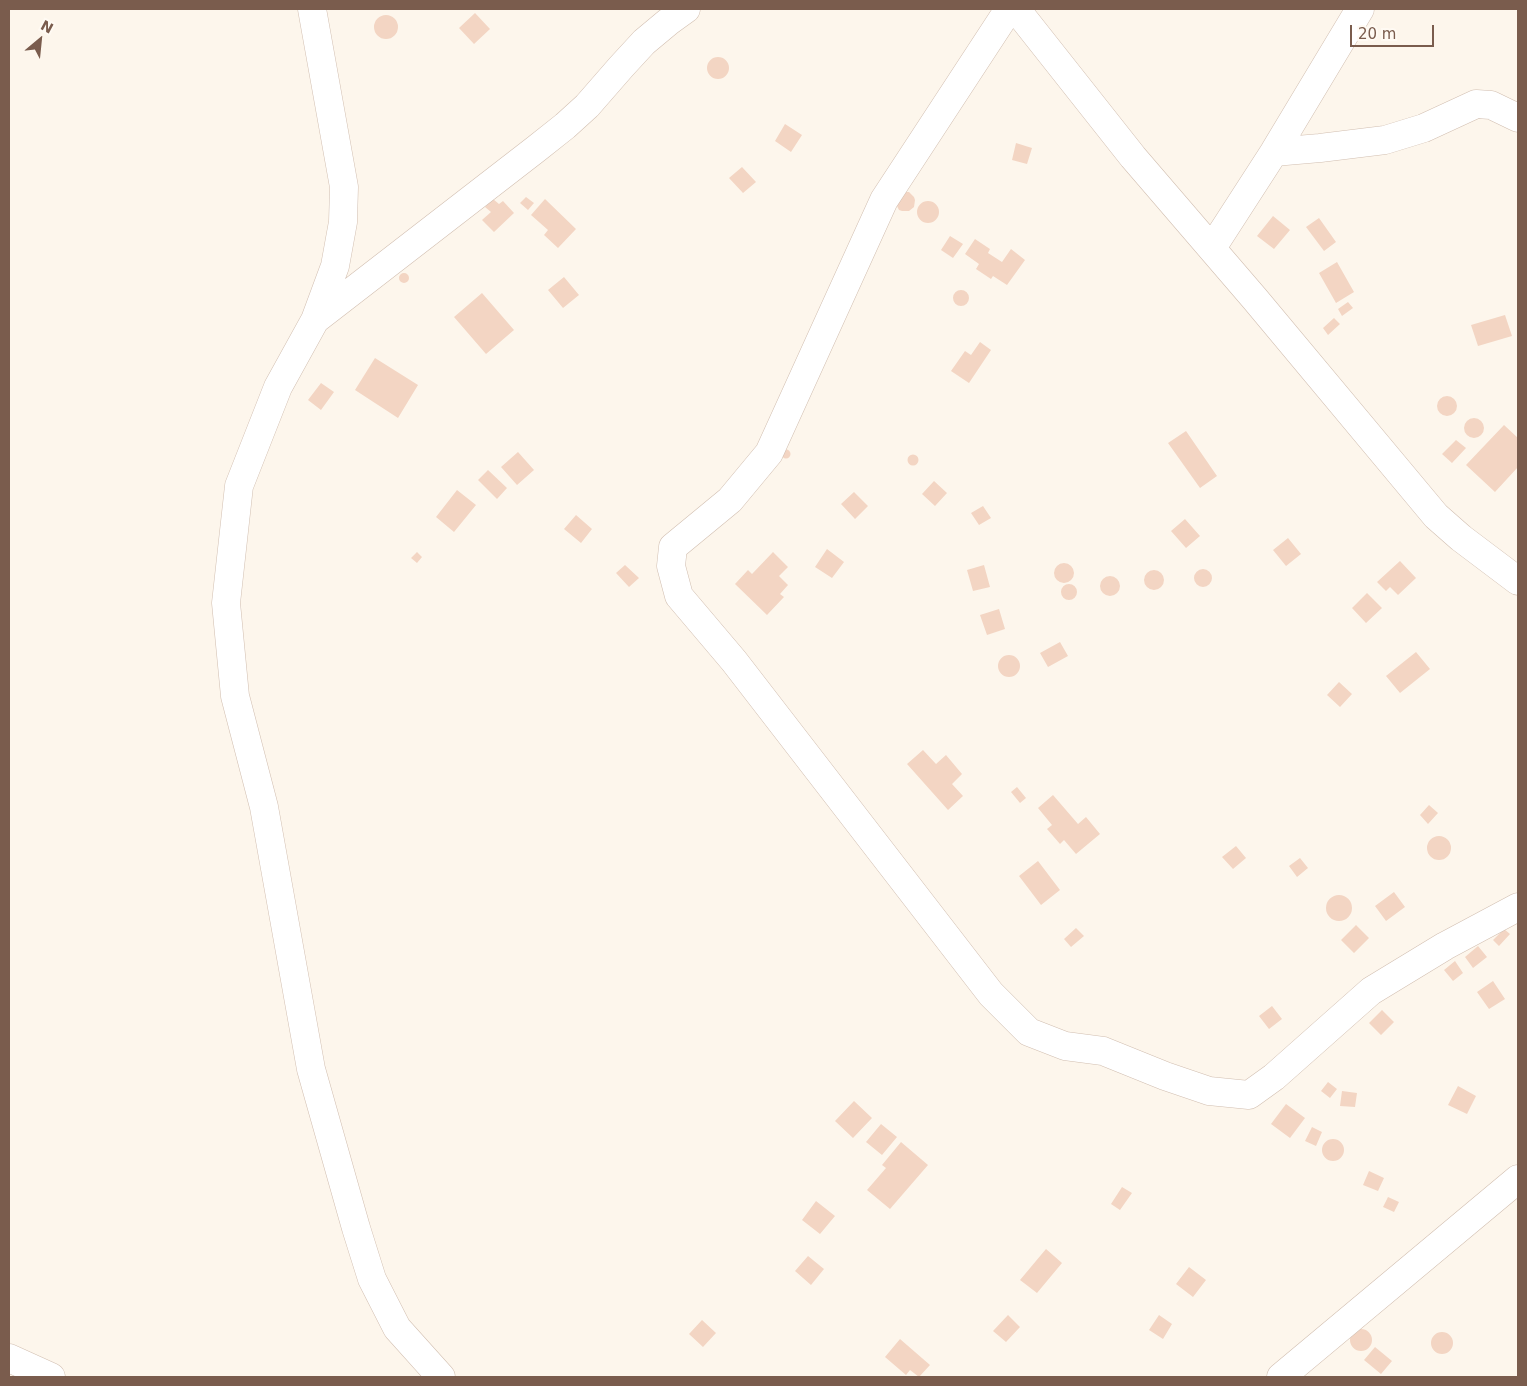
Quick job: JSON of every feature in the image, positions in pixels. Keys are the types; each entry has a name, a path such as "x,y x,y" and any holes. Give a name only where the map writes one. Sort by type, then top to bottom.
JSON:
{"street":[{"path":"312,9 344,187 343,222 335,266 315,320 278,387 239,486 226,603 235,696 264,807 311,1069 372,1278 397,1328 441,1377"},
{"path":"315,320 565,126 587,106 644,42 686,9"},
{"path":"1009,9 884,200 769,453 730,500 673,547 671,566 678,596 734,660 991,994 1028,1032 1065,1046 1103,1051 1165,1076 1209,1091 1249,1094 1274,1077 1371,991 1445,946 1518,907"},
{"path":"1016,9 1133,157 1212,248 1436,516 1461,538 1518,581"},
{"path":"1212,248 1274,152 1360,9"},
{"path":"1274,152 1385,140 1424,128 1476,104 1491,105 1518,118"},
{"path":"1281,1377 1518,1179"},
{"path":"9,1358 51,1377"}],"building":[{"path":"475,13 490,29 474,44 459,28"},
{"path":"386,15 395,18 398,27 395,36 386,39 377,36 374,27 377,18"},
{"path":"718,57 726,60 729,68 726,76 718,79 710,76 707,68 710,60"},
{"path":"785,124 802,135 791,152 775,141"},
{"path":"1016,143 1032,148 1027,164 1012,160"},
{"path":"742,167 756,182 743,193 729,178"},
{"path":"903,192 909,192 915,200 914,207 909,211 899,210 896,204"},
{"path":"526,197 534,203 528,210 520,203"},
{"path":"493,199 499,204 503,201 514,213 494,232 482,220 491,212 485,207"},
{"path":"545,199 576,229 558,248 544,235 548,230 531,215"},
{"path":"928,201 936,204 939,212 936,220 928,223 920,220 917,212 920,204"},
{"path":"1273,216 1290,230 1274,249 1257,236"},
{"path":"1319,218 1336,242 1324,251 1306,227"},
{"path":"950,236 963,244 953,258 941,250"},
{"path":"975,239 990,249 988,253 1002,262 1011,249 1025,260 1007,285 993,276 991,279 976,269 979,264 965,254"},
{"path":"1337,262 1354,292 1336,303 1319,273"},
{"path":"402,273 406,273 409,278 408,282 402,283 399,280 399,276"},
{"path":"564,277 579,295 563,308 548,290"},
{"path":"961,290 967,292 969,298 967,304 961,306 955,304 953,298 955,292"},
{"path":"482,293 514,330 486,354 454,317"},
{"path":"1348,302 1353,308 1342,316 1338,309"},
{"path":"1505,315 1512,336 1478,346 1471,325"},
{"path":"1334,318 1340,324 1328,335 1323,328"},
{"path":"980,342 991,350 969,383 951,371 965,351 971,355"},
{"path":"375,358 418,385 398,418 355,390"},
{"path":"321,383 334,392 321,410 308,400"},
{"path":"1447,396 1454,399 1457,406 1454,413 1447,416 1440,413 1437,406 1440,399"},
{"path":"1474,418 1481,421 1484,428 1481,435 1474,438 1467,435 1464,428 1467,421"},
{"path":"1504,425 1518,438 1518,467 1495,492 1466,465"},
{"path":"1186,431 1217,476 1200,488 1168,443"},
{"path":"1456,440 1466,448 1452,463 1442,454"},
{"path":"786,449 791,454 786,459 781,454"},
{"path":"518,452 534,470 517,485 501,467"},
{"path":"913,454 919,460 913,466 907,460"},
{"path":"488,470 507,488 497,499 478,480"},
{"path":"934,481 947,493 935,506 922,494"},
{"path":"457,490 476,505 454,532 436,517"},
{"path":"854,492 868,506 855,519 841,504"},
{"path":"983,506 991,518 979,525 971,513"},
{"path":"576,515 592,529 581,543 564,529"},
{"path":"1185,519 1200,536 1186,548 1171,531"},
{"path":"1288,538 1301,554 1286,566 1273,550"},
{"path":"827,549 844,562 832,578 815,567"},
{"path":"417,552 422,557 417,563 411,558"},
{"path":"773,552 788,567 779,576 788,585 780,594 784,597 767,615 735,584 748,570 752,574"},
{"path":"1400,561 1416,578 1398,595 1390,587 1386,591 1377,582"},
{"path":"1060,563 1068,563 1074,569 1074,577 1068,583 1060,583 1054,577 1054,569"},
{"path":"625,565 639,578 629,587 616,573"},
{"path":"984,565 990,587 973,591 967,570"},
{"path":"1203,569 1209,572 1212,578 1209,584 1203,587 1197,584 1194,578 1197,572"},
{"path":"1154,570 1161,573 1164,580 1161,587 1154,590 1147,587 1144,580 1147,573"},
{"path":"1110,576 1117,579 1120,586 1117,593 1110,596 1103,593 1100,586 1103,579"},
{"path":"1069,584 1075,586 1077,592 1075,598 1069,600 1063,598 1061,592 1063,586"},
{"path":"1367,593 1382,608 1366,623 1352,608"},
{"path":"999,609 1005,629 987,635 980,615"},
{"path":"1060,642 1068,656 1048,667 1040,653"},
{"path":"1416,652 1430,669 1400,693 1386,676"},
{"path":"1009,655 1017,658 1020,666 1017,674 1009,677 1001,674 998,666 1001,658"},
{"path":"1339,682 1352,694 1340,707 1327,695"},
{"path":"923,750 936,764 946,755 962,774 952,784 963,796 948,810 907,764"},
{"path":"1017,787 1026,798 1020,803 1011,792"},
{"path":"1053,795 1078,824 1086,817 1100,834 1076,854 1064,840 1060,844 1047,829 1052,825 1038,808"},
{"path":"1429,805 1438,813 1428,824 1420,815"},
{"path":"1439,836 1448,839 1451,848 1448,857 1439,860 1430,857 1427,848 1430,839"},
{"path":"1236,846 1246,858 1233,869 1222,857"},
{"path":"1300,858 1308,868 1297,877 1289,866"},
{"path":"1038,861 1060,890 1041,905 1019,876"},
{"path":"1394,892 1405,907 1386,921 1375,906"},
{"path":"1339,895 1348,899 1352,908 1348,917 1339,921 1330,917 1326,908 1330,899"},
{"path":"1356,925 1369,938 1354,953 1341,940"},
{"path":"1076,928 1084,936 1071,947 1064,939"},
{"path":"1504,929 1510,934 1499,946 1493,940"},
{"path":"1478,946 1487,957 1473,968 1465,957"},
{"path":"1455,961 1463,973 1453,981 1444,970"},
{"path":"1493,981 1505,999 1489,1009 1477,992"},
{"path":"1272,1006 1282,1019 1269,1029 1259,1016"},
{"path":"1382,1010 1394,1022 1381,1035 1369,1023"},
{"path":"1328,1082 1337,1089 1330,1098 1321,1091"},
{"path":"1458,1086 1476,1096 1467,1114 1448,1105"},
{"path":"1342,1091 1357,1093 1355,1107 1340,1106"},
{"path":"854,1101 872,1118 853,1138 835,1121"},
{"path":"1286,1104 1305,1118 1290,1138 1271,1124"},
{"path":"881,1124 897,1137 882,1155 866,1142"},
{"path":"1312,1127 1322,1132 1316,1146 1305,1141"},
{"path":"1333,1139 1341,1142 1344,1150 1341,1158 1333,1161 1325,1158 1322,1150 1325,1142"},
{"path":"901,1142 928,1165 890,1209 867,1190 886,1168 882,1165"},
{"path":"1369,1171 1384,1178 1378,1191 1363,1185"},
{"path":"1122,1187 1132,1193 1120,1210 1111,1204"},
{"path":"1388,1197 1399,1202 1394,1212 1383,1207"},
{"path":"816,1201 835,1216 820,1234 802,1220"},
{"path":"1046,1249 1062,1263 1037,1293 1020,1280"},
{"path":"808,1256 824,1269 811,1285 795,1271"},
{"path":"1189,1267 1206,1280 1193,1297 1176,1284"},
{"path":"1008,1315 1020,1327 1006,1342 993,1331"},
{"path":"1159,1315 1172,1324 1163,1339 1149,1330"},
{"path":"702,1320 716,1333 703,1347 689,1334"},
{"path":"1357,1329 1365,1329 1372,1336 1372,1344 1365,1351 1357,1351 1350,1344 1350,1336"},
{"path":"1442,1332 1450,1335 1453,1343 1450,1351 1442,1354 1434,1351 1431,1343 1434,1335"},
{"path":"900,1339 930,1365 919,1377 910,1370 906,1375 885,1357"},
{"path":"1375,1347 1392,1361 1381,1374 1364,1360"}]}
